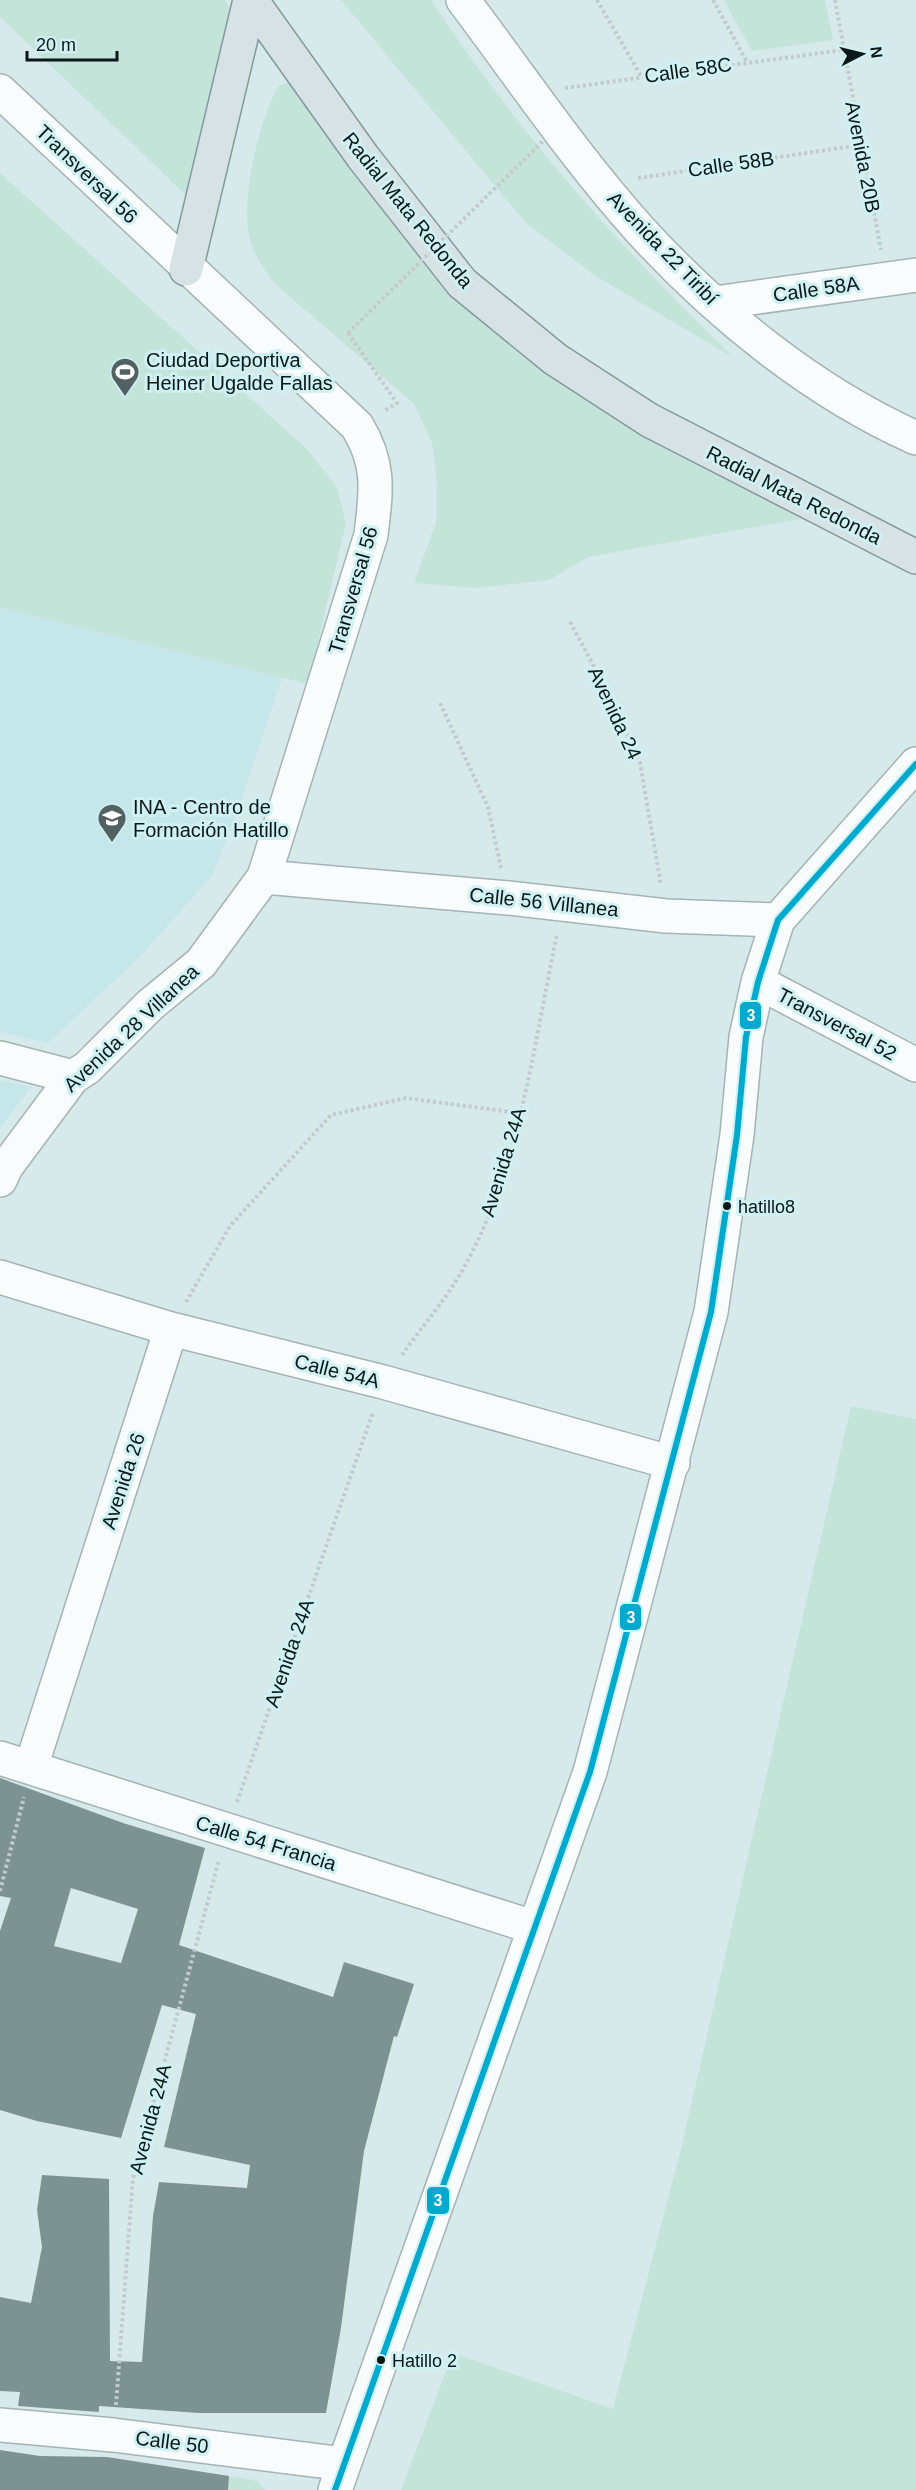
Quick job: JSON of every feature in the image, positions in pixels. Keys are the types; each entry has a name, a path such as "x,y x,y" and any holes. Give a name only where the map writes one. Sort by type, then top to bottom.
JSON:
{"main road":[{"path":"186,269 250,0"},
{"name":"Radial Mata Redonda","path":"250,0 363,157 462,283 555,359 649,420 916,557"}],"street":[{"name":"Avenida 22 Tiribí","path":"463,0 532,93 642,232 716,303 796,370 876,420 916,438"},
{"name":"Transversal 56","path":"0,91 186,269 357,426 368,445 374,463 377,488 371,535 264,877"},
{"name":"Calle 58A","path":"716,303 901,277"},
{"path":"339,2477 590,1772 711,1312 737,1135 746,1037 758,982 778,920 916,764"},
{"path":"279,835 291,856 310,880"},
{"name":"Calle 56 Villanea","path":"264,877 508,898 666,916 778,920"},
{"name":"Avenida 28 Villanea","path":"0,1180 6,1167 73,1077 87,1068 150,1005 201,963 264,877"},
{"name":"Transversal 52","path":"758,982 916,1065"},
{"path":"0,1058 73,1077"},
{"name":"Calle 54A","path":"0,1277 171,1329 383,1382 673,1463"},
{"name":"Avenida 26","path":"32,1767 171,1329"},
{"name":"Calle 54 Francia","path":"0,1758 227,1832 533,1927"},
{"name":"Calle 50","path":"0,2425 113,2435 339,2477"}],"path":[{"path":"597,0 641,76"},
{"path":"713,0 747,62"},
{"name":"Avenida 20B","path":"835,0 860,146 901,277"},
{"name":"Calle 58C","path":"532,93 641,76 843,50"},
{"path":"397,403 348,333 543,141"},
{"name":"Calle 58B","path":"602,183 860,146"},
{"name":"Avenida 24","path":"570,622 605,687 640,763 666,916"},
{"path":"440,703 488,807 508,898"},
{"name":"Avenida 24A","path":"113,2435 133,2178 227,1832 383,1382 466,1263 497,1195 519,1113 563,904"},
{"path":"171,1329 230,1226 331,1115 406,1098 519,1113"},
{"path":"0,1891 32,1767"}],"shaded area":[{"name":"INA - Centro de Formación Hatillo","path":"0,606 282,677 238,810 212,876 139,958 48,1043 0,1032"},
{"path":"0,1080 31,1087 0,1129"}],"green space":[{"path":"0,0 225,0 235,16 188,197 0,17"},
{"path":"341,0 431,0 499,96 573,188 652,275 734,358 594,275 525,222"},
{"path":"724,0 825,0 833,40 752,51"},
{"path":"297,80 477,300 817,516 588,557 549,580 477,588 414,583 436,523 437,483 432,443 414,404 274,283 258,258 249,237 248,195 259,137 278,86"},
{"name":"Ciudad Deportiva Heiner Ugalde Fallas","path":"0,173 307,449 337,487 346,523 308,684 0,607"},
{"path":"851,1406 916,1419 916,2490 401,2490 453,2353 613,2409 681,2149"},
{"path":"217,2474 257,2481 265,2490 215,2490"}],"building":[{"path":"0,1778 123,1823 205,1848 179,1945 333,1997 344,1962 414,1984 397,2037 394,2036 364,2151 341,2328 326,2413 199,2413 99,2406 99,2412 18,2406 20,2392 0,2391 0,2297 31,2303 42,2247 37,2210 42,2175 109,2179 110,2361 142,2362 153,2216 159,2182 247,2188 250,2165 164,2147 196,2014 162,2005 121,2138 37,2121 0,2110 0,1931 11,1898 0,1896","holes":["71,1888 138,1909 121,1963 54,1946"]},
{"path":"0,2450 40,2456 107,2457 229,2476 228,2490 0,2490"}],"transit line":[{"name":"3","path":"335,2490 590,1772 711,1312 737,1135 746,1037 758,982 778,920 916,764"}],"place":[{"name":"Ciudad Deportiva Heiner Ugalde Fallas","path":"125,398"},
{"name":"INA - Centro de Formación Hatillo","path":"112,844"},
{"name":"hatillo8","path":"727,1206"},
{"name":"Hatillo 2","path":"381,2360"}]}
